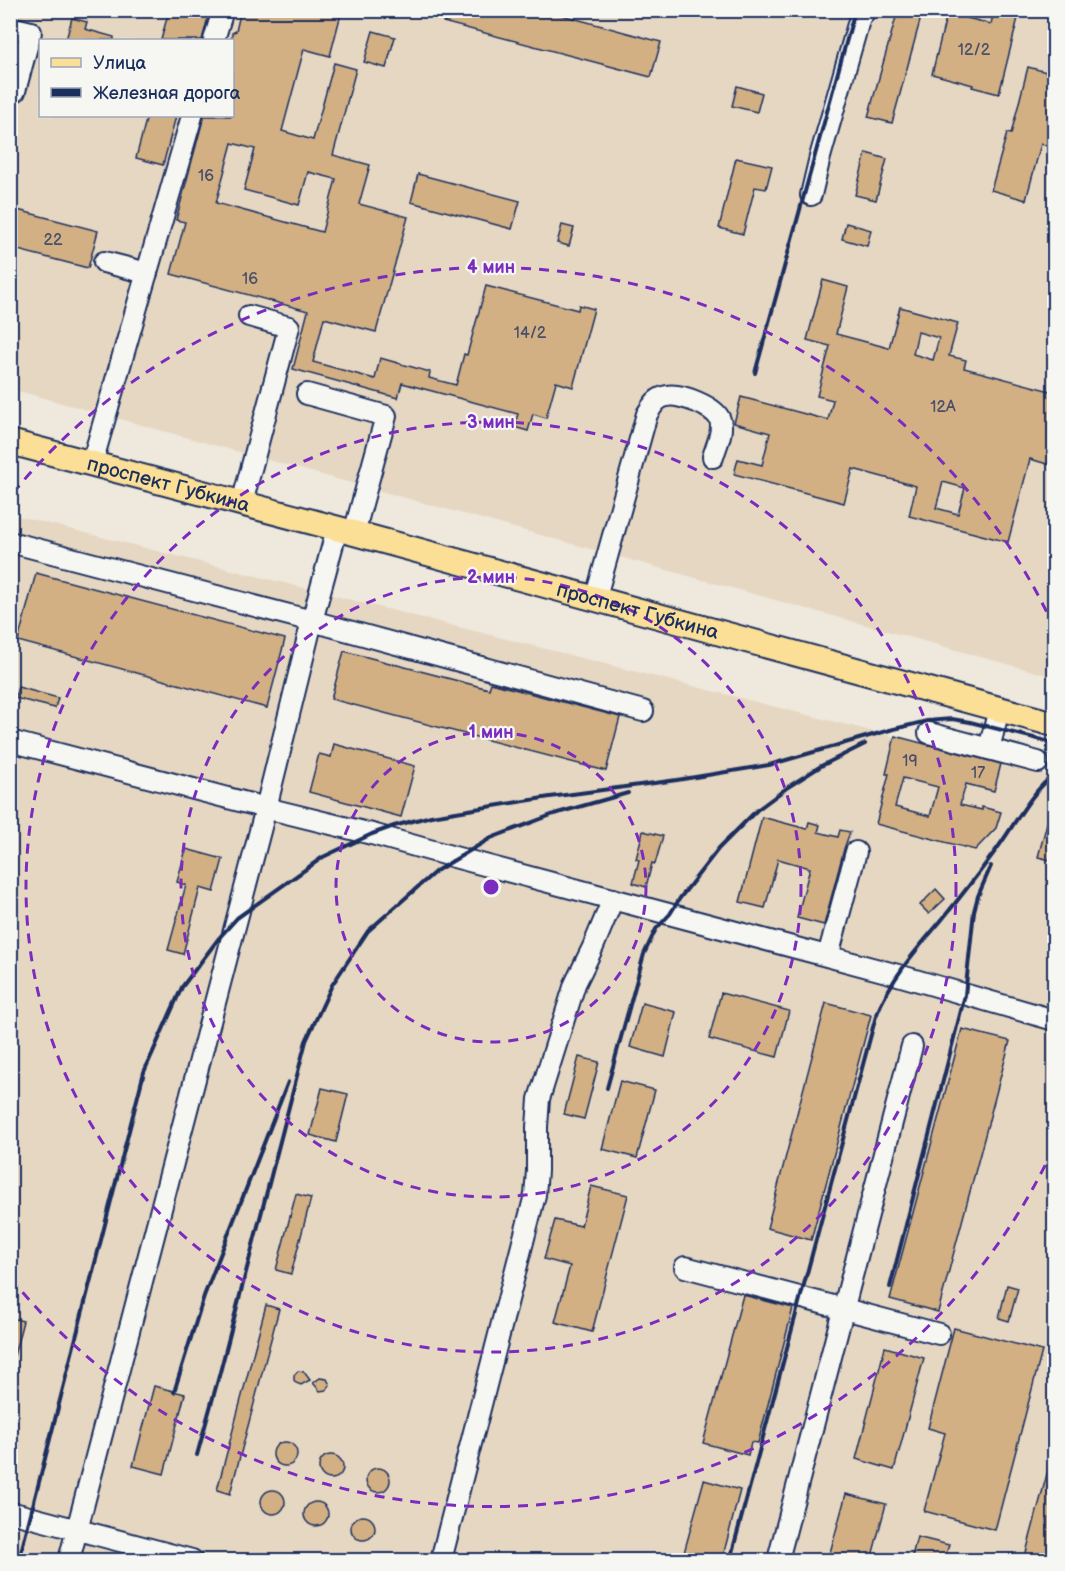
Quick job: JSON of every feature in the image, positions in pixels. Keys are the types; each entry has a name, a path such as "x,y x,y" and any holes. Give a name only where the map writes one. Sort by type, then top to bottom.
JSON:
{"main road":[{"name":"проспект Губкина","path":"10,442 1054,724"}],"street":[{"path":"214,39 223,10"},
{"path":"811,195 860,17 866,10"},
{"path":"10,27 31,32 15,91"},
{"path":"92,464 192,117"},
{"path":"104,262 147,273"},
{"path":"242,503 289,327 249,316"},
{"path":"69,1560 266,808 312,621 386,416 307,394"},
{"path":"595,600 612,556 647,414 655,401 668,395 686,398 714,410 720,420 721,432 713,457"},
{"path":"10,542 644,711"},
{"path":"989,749 999,709"},
{"path":"929,733 1038,762"},
{"path":"10,741 372,834 828,956 1054,1020"},
{"path":"828,956 856,852"},
{"path":"441,1560 535,1195 539,1099 575,984 613,899"},
{"path":"778,1560 912,1046"},
{"path":"685,1267 939,1334"},
{"path":"10,1512 192,1560"}],"shaded area":[{"path":"10,11 1054,11 1054,677 11,389"},
{"path":"10,514 1054,777 1054,1560 11,1560"}],"building":[{"path":"169,10 210,10 202,39 161,39"},
{"path":"241,10 342,10 330,56 304,49 282,131 313,140 334,63 356,69 333,155 370,165 359,204 408,217 376,332 324,318 313,362 375,379 380,358 430,372 429,378 456,385 464,354 467,355 486,286 578,310 579,305 594,309 573,387 556,382 546,418 533,414 528,431 514,427 518,414 402,383 398,398 293,369 308,311 171,274 185,222 176,220 204,117 234,117 234,39 232,39 232,33 236,31","holes":["232,143 255,149 244,190 299,205 308,172 336,179 322,232 216,203"]},
{"path":"446,10 543,10 661,42 651,77 443,22"},
{"path":"898,10 923,10 892,123 868,117"},
{"path":"994,10 1020,10 999,94 932,74 947,13 991,24"},
{"path":"72,18 87,22 85,29 114,37 114,39 66,39"},
{"path":"373,31 395,37 386,68 364,62"},
{"path":"1028,67 1054,74 1054,148 1041,144 1026,200 991,190 1007,133 1011,134"},
{"path":"737,86 762,93 757,112 732,106"},
{"path":"147,117 176,117 163,165 136,158"},
{"path":"866,153 887,159 876,200 855,195"},
{"path":"736,158 772,166 766,189 755,187 743,234 719,228"},
{"path":"418,174 520,201 512,229 411,202"},
{"path":"10,208 98,231 88,268 10,248"},
{"path":"846,223 871,230 867,246 842,239"},
{"path":"562,225 574,228 569,246 557,243"},
{"path":"823,280 848,287 836,334 889,348 900,307 958,323 949,356 966,360 964,368 1054,392 1054,466 1030,459 1008,542 909,516 916,486 853,469 844,503 734,474 738,459 762,465 770,433 734,423 741,397 828,420 833,400 817,396 830,346 807,340","holes":["918,332 939,338 933,360 913,354","943,482 965,488 958,514 936,508"]},
{"path":"36,573 285,639 267,708 18,641"},
{"path":"344,651 489,689 491,683 620,717 606,771 331,699"},
{"path":"18,687 58,698 55,708 15,698"},
{"path":"895,736 1001,764 994,791 966,784 960,805 1001,812 996,828 975,850 876,824 889,774 886,774","holes":["903,778 938,787 930,816 895,807"]},
{"path":"334,744 415,766 401,817 309,792 319,754 331,757"},
{"path":"1051,808 1054,808 1054,861 1038,857"},
{"path":"762,817 807,829 809,822 820,825 818,832 838,837 840,830 850,832 824,925 797,918 810,868 778,859 765,908 740,902"},
{"path":"643,831 663,836 655,864 652,863 646,887 633,883"},
{"path":"186,849 223,859 214,892 200,888 183,954 168,950 186,885 177,882"},
{"path":"936,889 945,899 929,914 920,905"},
{"path":"721,993 789,1011 777,1057 709,1039"},
{"path":"642,1003 676,1012 665,1057 630,1047"},
{"path":"826,1003 871,1015 811,1240 767,1228"},
{"path":"962,1029 1010,1041 938,1312 890,1299"},
{"path":"579,1057 599,1062 584,1119 564,1114"},
{"path":"620,1081 655,1090 637,1158 602,1149"},
{"path":"322,1088 348,1094 336,1142 310,1135"},
{"path":"591,1186 628,1195 592,1332 555,1322 570,1266 544,1259 555,1220 581,1226"},
{"path":"296,1194 311,1198 291,1274 276,1270"},
{"path":"1007,1285 1018,1288 1009,1321 999,1318"},
{"path":"743,1295 793,1308 758,1443 751,1442 748,1455 703,1443"},
{"path":"266,1305 279,1309 230,1494 217,1490"},
{"path":"12,1318 23,1321 14,1356 10,1355"},
{"path":"954,1328 1042,1351 995,1530 924,1511 945,1433 928,1428"},
{"path":"885,1347 924,1358 894,1470 856,1459"},
{"path":"298,1371 304,1372 310,1380 301,1385 296,1383 294,1375"},
{"path":"320,1378 327,1379 330,1385 326,1390 320,1391 313,1383"},
{"path":"154,1386 185,1394 164,1474 133,1466"},
{"path":"285,1442 294,1445 297,1454 294,1463 285,1466 276,1463 273,1454 276,1445"},
{"path":"331,1455 340,1458 343,1467 340,1476 331,1479 322,1476 319,1467 322,1458"},
{"path":"1051,1459 1054,1460 1054,1560 1024,1560"},
{"path":"378,1468 387,1471 390,1480 387,1489 378,1492 369,1489 366,1480 369,1471"},
{"path":"704,1480 740,1490 722,1560 682,1560"},
{"path":"273,1490 282,1493 285,1502 282,1511 273,1514 264,1511 261,1502 264,1493"},
{"path":"846,1494 886,1504 871,1560 828,1560"},
{"path":"316,1502 325,1505 328,1514 325,1523 316,1526 307,1523 304,1514 307,1505"},
{"path":"363,1516 372,1519 375,1528 372,1537 363,1540 354,1537 351,1528 354,1519"},
{"path":"917,1537 949,1545 944,1560 911,1560"}],"railway":[{"path":"755,373 855,10"},
{"path":"19,1560 144,1072 182,987 237,918 323,857 372,834 431,816 769,765 927,721 952,719 970,722 1054,743"},
{"path":"607,1088 644,954 656,929 670,914 719,848 757,810 821,766 865,744"},
{"path":"730,1560 876,1016 888,990 904,966 980,871 1029,801 1054,775"},
{"path":"197,1455 306,1041 332,985 368,931 436,871 491,838 554,814 628,793"},
{"path":"890,1287 965,995 974,911 991,866"},
{"path":"174,1392 204,1296 288,1082"}]}
